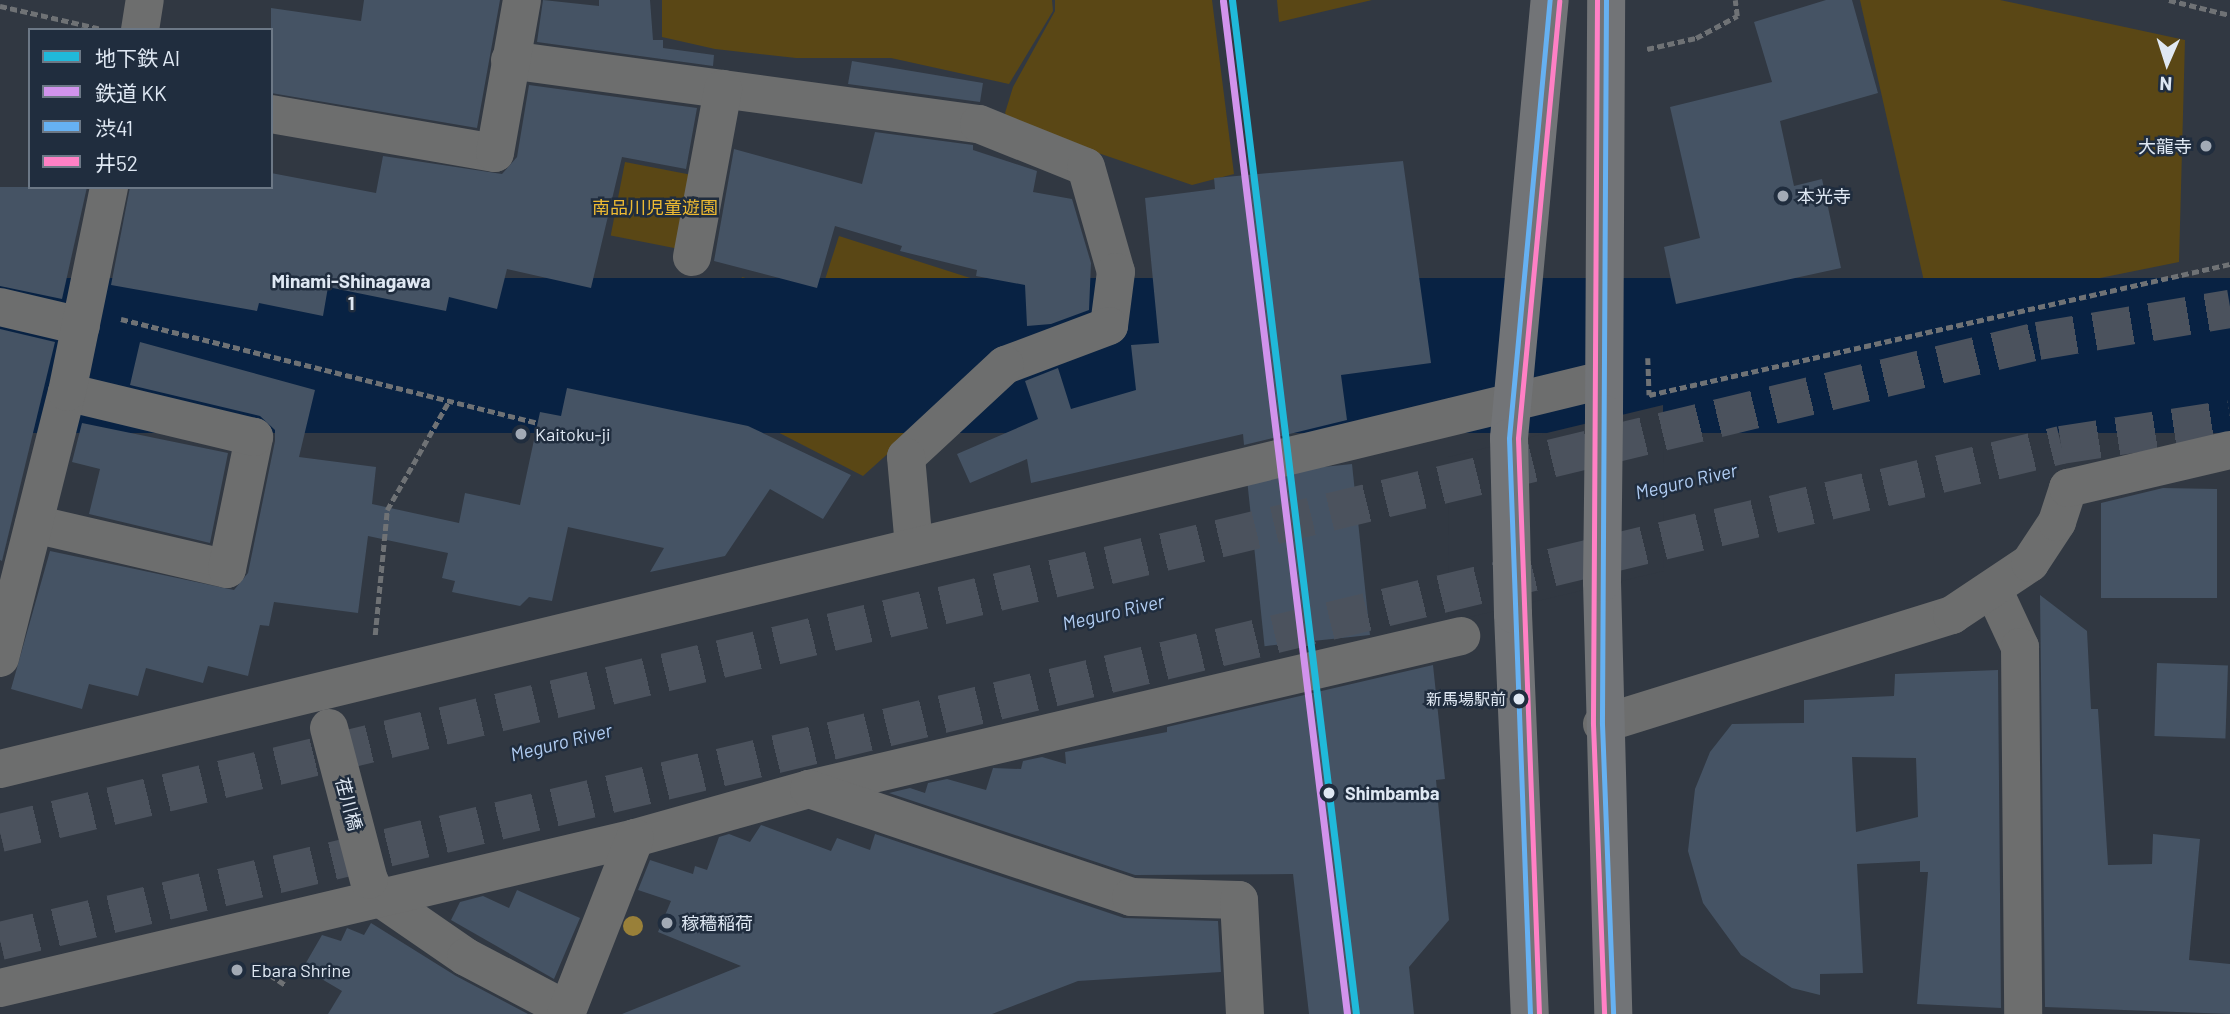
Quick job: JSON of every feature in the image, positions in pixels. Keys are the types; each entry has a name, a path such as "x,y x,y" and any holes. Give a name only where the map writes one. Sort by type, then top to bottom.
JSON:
{"highway":[{"path":"1530,1014 1513,614 1510,419 1550,0"},
{"path":"1606,0 1602,724 1613,1014"}],"street":[{"path":"140,28 145,0"},
{"path":"273,114 495,153 522,0"},
{"path":"510,60 979,124 1086,167 1116,272 1109,326 1005,365 906,457 914,547"},
{"path":"692,257 723,89"},
{"path":"0,658 67,392 109,189"},
{"path":"0,307 83,318"},
{"path":"34,524 227,569 254,437 67,392"},
{"path":"0,769 914,547 1603,397"},
{"path":"1602,724 1894,636 1994,591 2030,563 2057,522 2068,488 2230,450"},
{"path":"1994,591 2020,647 2023,1014"},
{"path":"0,988 372,888 635,838 809,789 1461,636"},
{"name":"荏川橋","path":"322,691 372,888"},
{"path":"809,789 1131,897 1239,900 1245,1014"},
{"path":"372,888 466,957 567,1012 635,838"}],"path":[{"path":"1646,49 1696,38 1737,16 1735,0"},
{"path":"2169,0 2230,15"},
{"path":"0,6 97,28"},
{"path":"1646,37 1646,63"},
{"path":"1648,354 1648,395 2230,264"},
{"path":"83,318 538,423"},
{"path":"375,639 387,510 449,401"}],"green space":[{"path":"662,0 1052,0 1053,11 1009,84 891,58 796,58 715,49 662,37"},
{"path":"1055,0 1212,0 1234,174 1192,185 1010,123 1005,113 1013,87 1055,11"},
{"path":"1277,0 1372,0 1279,22"},
{"path":"1860,0 2000,0 2185,40 2179,262 1931,312"},
{"name":"南品川児童遊園","path":"625,162 699,176 684,250 611,236"},
{"path":"839,236 1014,292 1013,341 863,476 704,394 494,342 510,278 720,343 742,277 819,298"}],"water":[{"path":"0,278 2230,278 2230,433 0,433"}],"pier":[{"path":"1663,405 1664,571 1449,622 1448,457"}],"building":[{"path":"364,0 500,0 477,128 273,93 271,8 361,21"},
{"path":"543,0 599,6 599,0 650,0 653,40 663,40 663,48 714,55 713,66 537,42"},
{"path":"1826,0 1852,0 1878,93 1780,121 1794,186 1822,179 1841,268 1676,304 1664,247 1700,238 1670,107 1772,82 1754,22"},
{"path":"852,61 983,83 980,102 848,84"},
{"path":"529,85 697,108 686,169 622,157 591,288 507,269 497,309 449,297 446,311 328,287 323,316 259,303 257,311 111,285 130,189 273,189 273,173 376,193 383,156 502,174 517,157"},
{"path":"875,132 973,145 973,150 1037,171 1033,192 1072,199 1091,263 1089,310 1051,324 1027,326 1025,285 976,276 977,270 900,251 902,246 835,226 817,288 714,261 734,149 862,184"},
{"path":"1403,161 1431,363 1341,375 1347,420 1244,445 1243,434 1031,483 1027,459 970,483 957,454 1038,419 1025,381 1058,368 1071,409 1136,390 1131,345 1159,343 1145,198 1215,189 1214,178"},
{"path":"0,187 87,189 62,299 0,286"},
{"path":"0,329 55,342 2,561 0,560"},
{"path":"140,342 315,390 299,457 376,467 372,504 459,523 465,493 520,505 540,412 561,416 567,388 748,426 851,475 823,519 770,489 725,556 650,572 664,548 568,527 552,601 529,597 520,606 452,592 455,581 442,578 448,553 368,536 358,613 274,602 269,626 260,625 248,676 208,666 203,683 146,668 138,696 89,684 82,709 11,689 50,551 234,590 248,573 275,441 275,430 260,416 130,385"},
{"path":"82,423 228,453 210,543 89,514 100,469 72,462"},
{"path":"1352,464 1370,635 1265,646 1247,475"},
{"path":"2163,488 2217,489 2217,598 2101,598 2101,503"},
{"path":"2040,595 2087,631 2091,709 2098,709 2108,865 2152,864 2153,834 2200,839 2189,960 2230,964 2230,1014 2045,1007"},
{"path":"2157,663 2228,665 2225,738 2154,736"},
{"path":"1433,665 1445,779 1436,780 1449,920 1409,967 1414,1014 1309,1014 1293,874 1135,875 889,793 910,788 925,793 928,783 947,779 986,790 993,768 1021,769 1023,761 1042,757 1066,764 1065,752 1167,732 1167,727"},
{"path":"1998,670 2001,1008 1917,1004 1928,872 1920,872 1920,861 1857,864 1863,973 1820,974 1820,995 1792,988 1741,955 1703,903 1688,851 1695,789 1710,752 1732,724 1804,723 1804,700 1894,696 1895,674","holes":["1852,757 1916,758 1918,817 1856,832"]},
{"path":"761,825 831,851 837,838 870,850 875,834 1124,918 1218,921 1221,972 1078,981 992,1014 622,1014 741,966 658,932 671,901 638,890 650,860 693,874 695,866 707,870 719,837 729,834 750,842"},
{"path":"517,890 580,918 554,979 451,920 460,902 483,896 509,908"},
{"path":"371,923 456,976 528,1014 328,1014 342,991 303,968 322,935 341,941 347,928 364,935"}],"tunnel":[{"path":"0,833 2038,341 2230,309"},
{"path":"0,941 2061,445 2230,419"}],"metro line":[{"name":"Al","path":"1232,0 1356,1014"}],"rail line":[{"name":"KK","path":"1223,1 1347,1014"}],"transit line":[{"name":"渋41","path":"1530,1014 1509,438 1550,0"},
{"name":"井52","path":"1597,0 1593,724 1604,1014"},
{"name":"渋41","path":"1606,0 1602,724 1613,1014"},
{"name":"井52","path":"1539,1014 1518,438 1559,1"}],"place":[{"name":"大龍寺","path":"2206,146"},
{"name":"本光寺","path":"1783,196"},
{"name":"Kaitoku-ji","path":"521,434"},
{"name":"新馬場駅前","path":"1519,699"},
{"name":"Shimbamba","path":"1329,793"},
{"name":"稼穡稲荷","path":"667,923"},
{"name":"Ebara Shrine","path":"237,970"}],"district":[{"name":"Minami-Shinagawa 1","path":"351,292"}],"water label":[{"name":"Meguro River","path":"1686,481"},
{"name":"Meguro River","path":"1113,612"},
{"name":"Meguro River","path":"561,742"}]}
